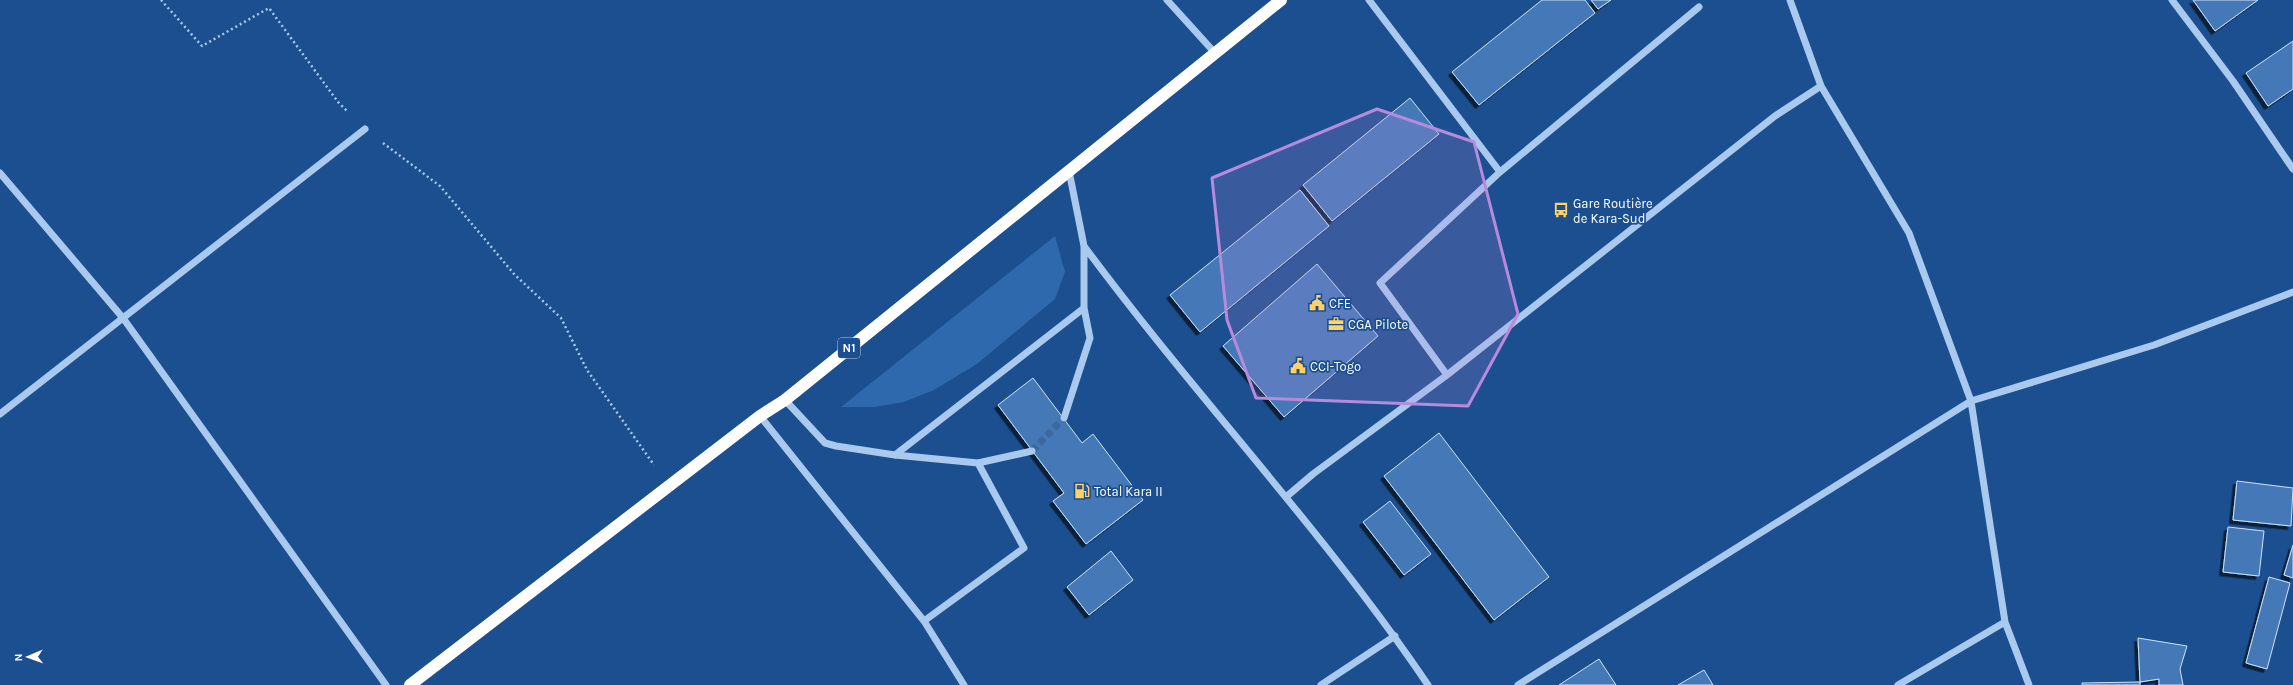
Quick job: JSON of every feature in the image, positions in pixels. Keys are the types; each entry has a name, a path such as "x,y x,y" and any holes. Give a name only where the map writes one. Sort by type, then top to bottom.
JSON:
{"highway":[{"name":"N1","path":"410,685 760,416 785,400 1281,0"}],"street":[{"path":"1166,0 1215,54"},
{"path":"1369,0 1500,172"},
{"path":"1790,0 1821,86 1910,233 1971,401 2005,622 2029,685"},
{"path":"2172,0 2233,81 2293,169"},
{"path":"1447,375 1380,283 1500,172 1699,7"},
{"path":"1286,497 1313,474 1447,375 1774,116 1821,86"},
{"path":"0,414 365,129"},
{"path":"1064,418 1090,338 1084,308 1084,246 1069,171"},
{"path":"0,173 123,318 386,685"},
{"path":"1084,246 1138,318 1286,497 1395,636 1428,685"},
{"path":"1518,685 1971,401 2154,345 2293,292"},
{"path":"895,455 1084,308"},
{"path":"785,400 825,443 895,455 978,463 1032,451"},
{"path":"760,416 924,621 964,685"},
{"path":"924,621 1024,548 978,463"},
{"path":"1898,685 2005,622"},
{"path":"1321,685 1395,636"}],"path":[{"path":"161,0 202,46 269,8 338,102 365,129 440,186 514,274 561,318 587,370 669,486"}],"highlighted area":[{"path":"1377,109 1474,142 1518,314 1468,406 1256,398 1227,320 1212,178"}],"shaded area":[{"path":"1055,236 1065,272 1055,299 977,364 934,390 904,402 875,407 841,407"}],"building":[{"path":"1542,0 1585,0 1595,13 1479,105 1452,72"},
{"path":"1591,0 1611,0 1598,9"},
{"path":"2193,0 2258,0 2215,31"},
{"path":"2293,41 2293,89 2268,106 2246,73"},
{"path":"1410,98 1439,134 1332,221 1303,185"},
{"path":"1300,190 1329,226 1200,332 1170,295"},
{"path":"1317,264 1378,336 1284,417 1223,346"},
{"path":"1033,378 1082,443 1093,434 1143,500 1086,544 1053,501 1064,493 998,405"},
{"path":"1439,433 1549,577 1494,620 1384,476"},
{"path":"2237,481 2293,488 2291,526 2233,520"},
{"path":"1390,501 1431,554 1404,575 1363,522"},
{"path":"2228,527 2264,531 2259,576 2223,572"},
{"path":"2293,545 2293,578 2284,575"},
{"path":"1111,551 1133,580 1089,615 1067,587"},
{"path":"2269,577 2290,583 2267,669 2246,663"},
{"path":"2138,638 2187,646 2180,669 2183,685 2159,685 2159,679 2140,682"},
{"path":"1599,659 1616,685 1559,685"},
{"path":"1704,670 1713,685 1678,685"},
{"path":"2140,682 2140,685 2082,685 2082,683"}],"tunnel":[{"path":"1032,451 1064,418"}],"place":[{"name":"Gare Routière de Kara-Sud","path":"1561,210"},
{"name":"CFE","path":"1317,303"},
{"name":"CGA Pilote","path":"1336,324"},
{"name":"CCI-Togo","path":"1298,366"},
{"name":"Total Kara II","path":"1082,491"}]}
